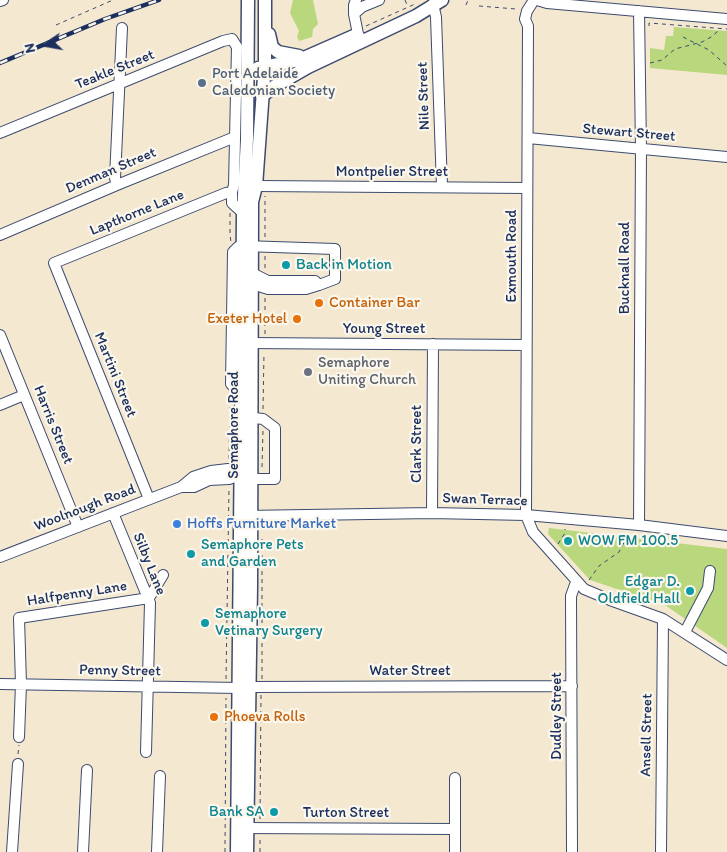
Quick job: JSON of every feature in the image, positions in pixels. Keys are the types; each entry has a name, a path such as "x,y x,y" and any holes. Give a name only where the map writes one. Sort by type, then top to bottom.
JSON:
{"main road":[{"name":"Semaphore Road","path":"237,852 242,828 246,586 245,516 241,477 246,459 252,418 252,343 255,280 243,213 239,141 248,70 248,0"},
{"name":"Semaphore Road","path":"248,248 252,202 261,186 265,0"},
{"path":"248,70 300,66 362,34 416,16 438,2"},
{"path":"266,22 273,48 306,62"},
{"path":"262,96 306,62"},
{"name":"Semaphore Road","path":"252,343 241,394 252,418"},
{"name":"Semaphore Road","path":"241,477 245,516"},
{"name":"Semaphore Road","path":"242,828 247,852"}],"street":[{"path":"356,0 354,14 362,34"},
{"path":"354,14 362,7 379,0"},
{"path":"536,0 547,3 727,19"},
{"name":"Exmouth Road","path":"526,515 528,26 525,19 536,0"},
{"name":"Nile Street","path":"438,2 436,17 442,187"},
{"name":"Bucknall Road","path":"639,11 641,148 639,525"},
{"path":"117,184 115,178 122,28"},
{"path":"237,48 249,39"},
{"name":"Teakle Street","path":"0,133 227,40 232,40 237,48"},
{"name":"Semaphore Road","path":"232,197 239,141 237,48"},
{"name":"Stewart Street","path":"528,138 727,157"},
{"name":"Denman Street","path":"0,235 117,184 239,141"},
{"name":"Montpelier Street","path":"261,186 527,188"},
{"name":"Lapthorne Lane","path":"54,263 226,193 232,197"},
{"path":"232,197 243,213"},
{"path":"241,394 231,384 248,248 335,249 335,280 320,285 315,281 255,280"},
{"name":"Martini Street","path":"54,263 149,499"},
{"name":"Harris Street","path":"0,335 78,527"},
{"name":"Young Street","path":"252,343 526,345"},
{"name":"Clark Street","path":"432,513 433,344"},
{"path":"0,405 24,395"},
{"path":"241,477 275,479 275,428 252,418"},
{"name":"Woolnough Road","path":"0,557 181,487 193,477 211,471 241,477"},
{"name":"Swan Terrace","path":"245,516 432,513 526,515 639,525 727,536"},
{"name":"Silby Lane","path":"113,514 150,603 146,752"},
{"path":"526,515 533,532 584,590 663,618 727,660"},
{"path":"685,632 708,588 710,571"},
{"name":"Halfpenny Lane","path":"20,684 19,618 149,598 164,574"},
{"name":"Dudley Street","path":"572,852 571,596 576,582"},
{"name":"Ansell Street","path":"661,852 663,618"},
{"name":"Penny Street","path":"0,684 244,687"},
{"path":"19,737 20,684"},
{"name":"Water Street","path":"244,687 572,686"},
{"path":"12,852 18,764"},
{"path":"83,852 87,770"},
{"path":"157,852 160,776"},
{"path":"455,778 455,852"},
{"name":"Turton Street","path":"242,828 455,829"}],"path":[{"path":"56,25 112,0"},
{"path":"405,0 408,7"},
{"path":"466,5 468,0"},
{"path":"362,34 416,3"},
{"path":"479,6 516,10"},
{"path":"649,33 649,23 727,29"},
{"path":"649,63 662,60 676,49 711,37 718,32 718,28"},
{"path":"683,37 709,50 727,66"},
{"path":"225,852 225,688 241,477 252,418 252,343 255,280 248,248 261,186"},
{"path":"232,197 230,235 248,248"},
{"path":"231,384 241,477"},
{"path":"551,552 563,537 565,529"},
{"path":"584,590 599,566 619,552 628,535"},
{"path":"18,764 19,737"}],"green space":[{"path":"293,0 313,0 318,24 313,29 312,37 299,41 297,37 299,31 290,13"},
{"path":"674,27 727,31 727,75 650,68 650,48 664,50 666,36 673,36"},
{"path":"549,528 727,549 727,648 665,605 590,580 548,534"}],"railway":[{"path":"0,63 105,19 159,0"}],"place":[{"name":"Port Adelaide Caledonian Society","path":"202,83"},
{"name":"Back in Motion","path":"286,265"},
{"name":"Container Bar","path":"319,303"},
{"name":"Exeter Hotel","path":"297,319"},
{"name":"Semaphore Uniting Church","path":"308,372"},
{"name":"Hoffs Furniture Market","path":"177,524"},
{"name":"WOW FM 100.5","path":"568,541"},
{"name":"Semaphore Pets and Garden","path":"191,554"},
{"name":"Edgar D. Oldfield Hall","path":"690,591"},
{"name":"Semaphore Vetinary Surgery","path":"205,623"},
{"name":"Phoeva Rolls","path":"214,717"},
{"name":"Bank SA","path":"274,812"}]}
